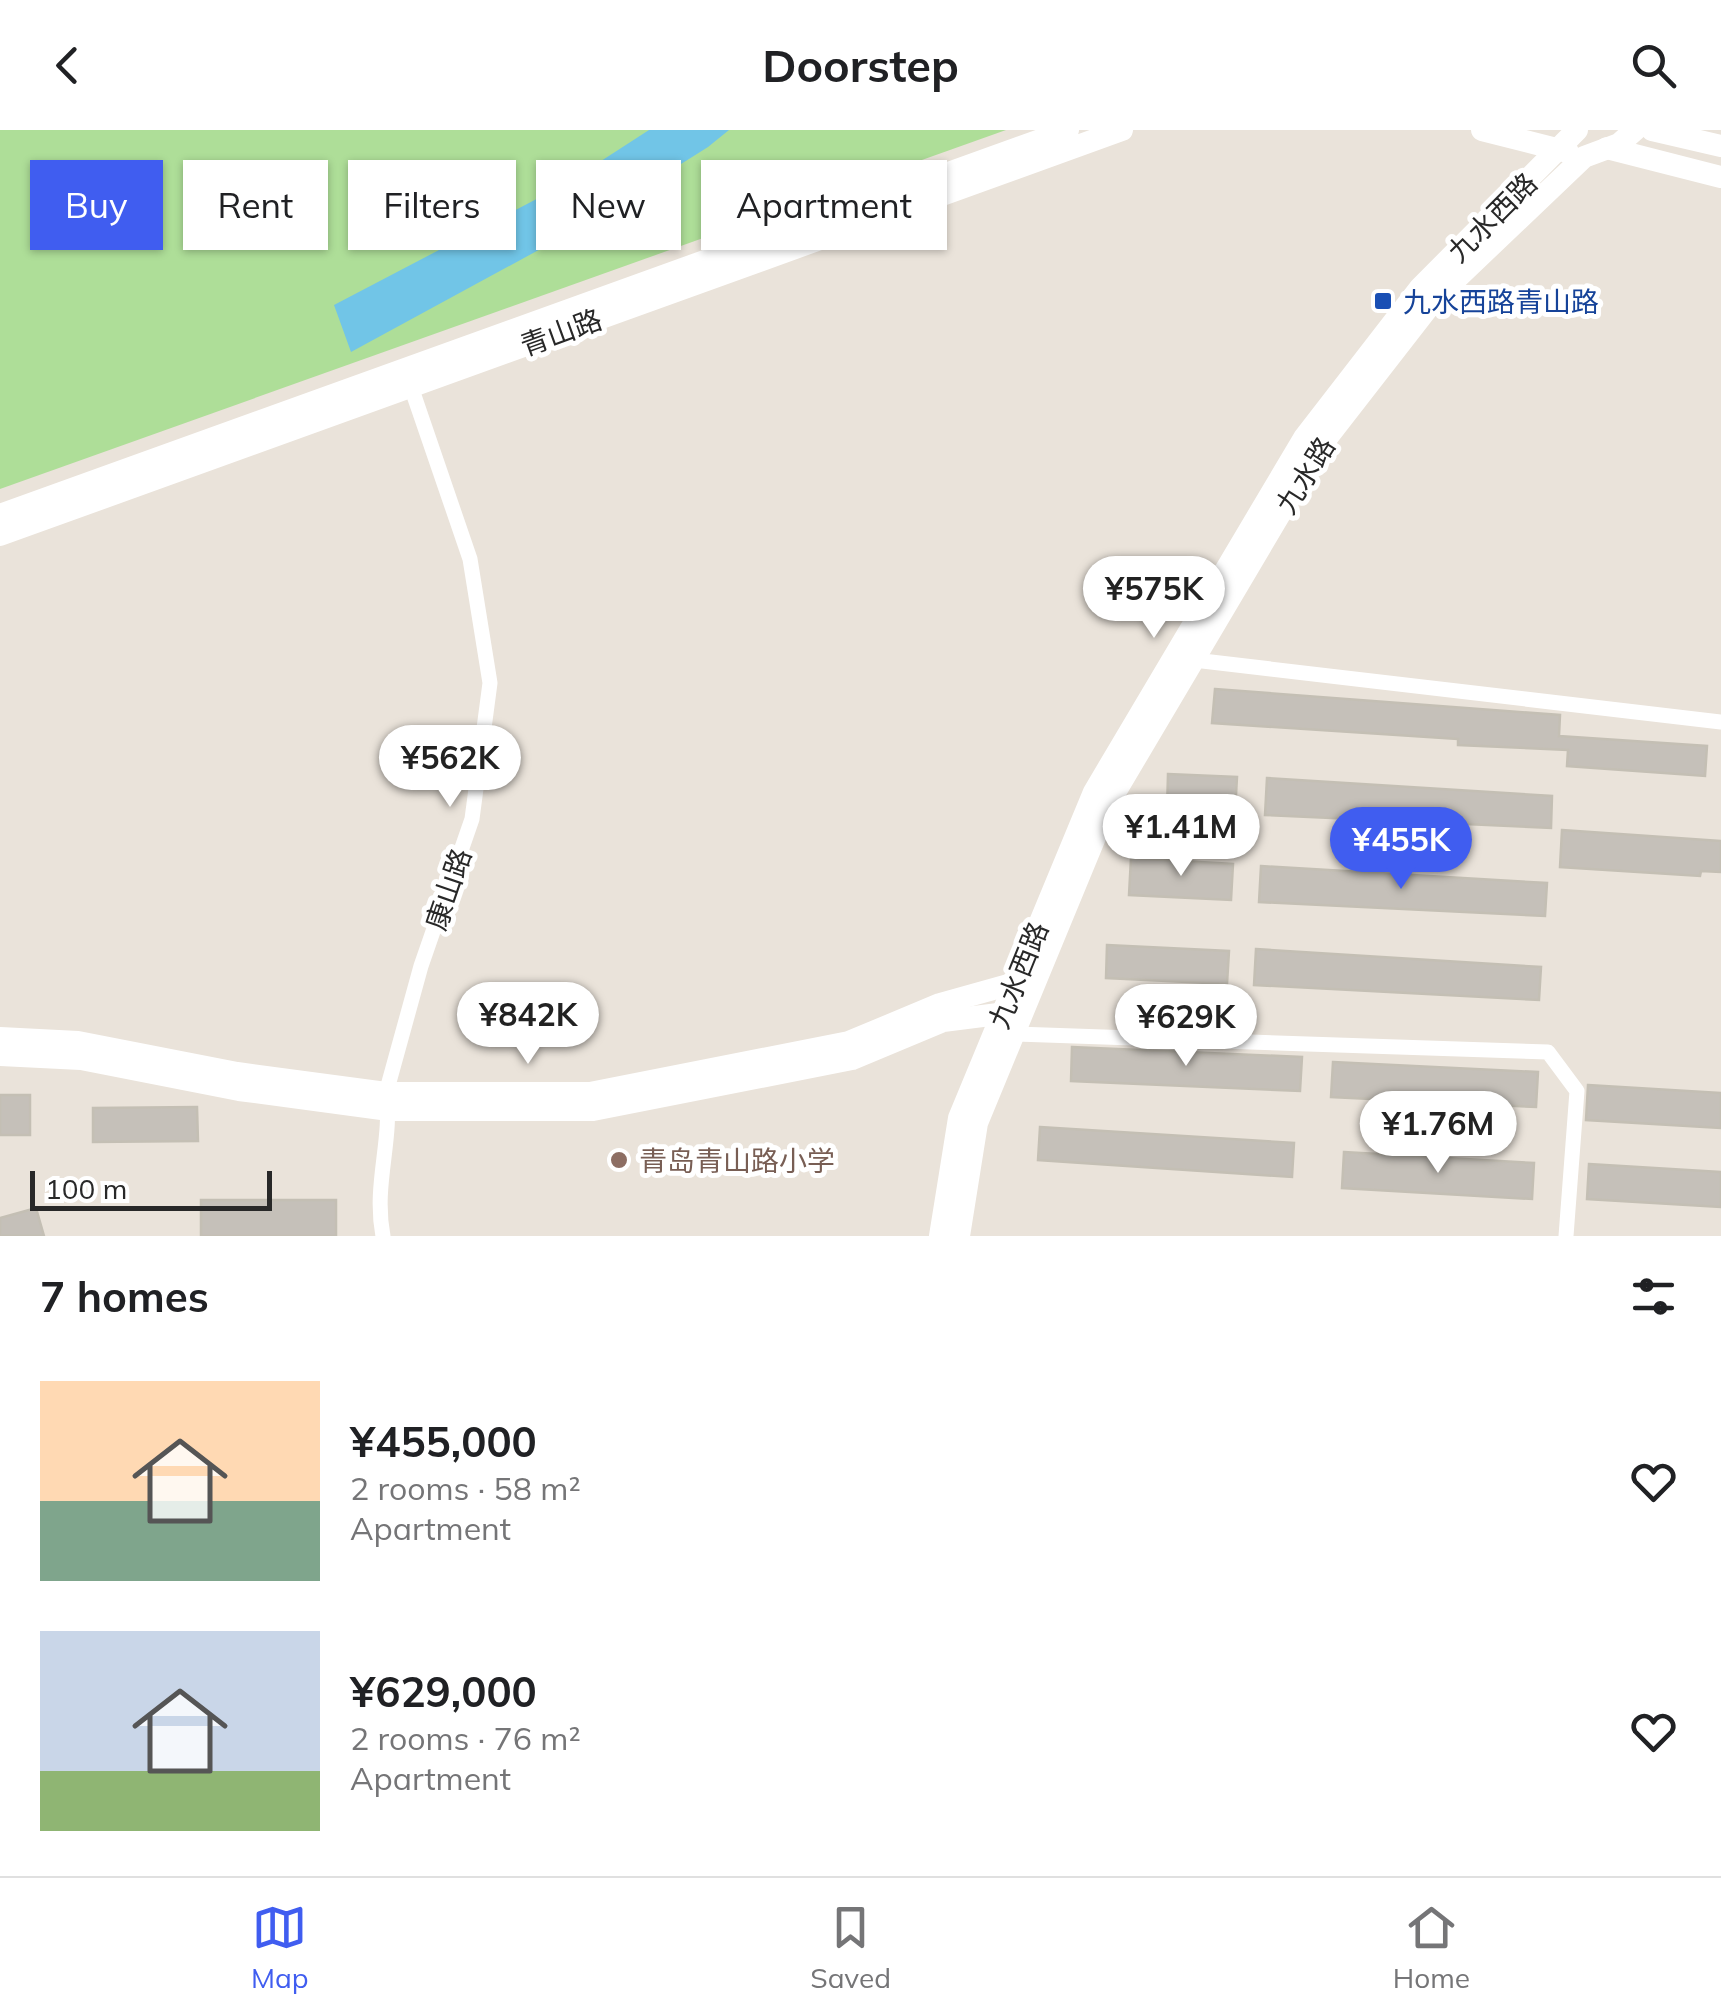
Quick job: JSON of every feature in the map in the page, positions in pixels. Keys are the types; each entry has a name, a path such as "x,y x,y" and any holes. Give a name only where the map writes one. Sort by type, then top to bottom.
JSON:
{"main road":[{"name":"青山路","path":"0,535 1068,130"},
{"name":"青山路","path":"0,515 1122,130"},
{"path":"1482,130 1584,156 1580,130"},
{"path":"1558,150 1580,130"},
{"path":"1616,136 1651,130 1721,146"},
{"path":"1616,136 1721,177"},
{"name":"九水路","path":"1023,987 1110,801 1319,448 1434,300 1584,156 1616,136"},
{"name":"九水西路","path":"940,1236 959,1118 1013,1019 1094,792 1304,438 1420,288 1558,150"},
{"path":"0,1038 78,1042 388,1101 590,1093 849,1042 940,1004 1023,987"},
{"path":"0,1055 81,1059 239,1090 593,1110 852,1059 943,1021 1013,1019 977,1123 959,1236"}],"street":[{"name":"康山路","path":"384,1236 378,1182 388,1101 421,966 472,819 490,683 470,559 408,378"},
{"path":"1194,660 1721,722"},
{"path":"1013,1019 1548,1052 1577,1091 1566,1236"}],"green space":[{"path":"0,130 1006,130 922,160 701,160 701,239 681,246 681,160 536,160 536,250 670,250 0,489"}],"water":[{"path":"649,130 729,130 681,164 681,160 603,160"},
{"path":"536,199 539,250 351,352 334,305 439,250 516,250 516,210"}],"building":[{"path":"1215,689 1560,715 1559,736 1707,746 1705,776 1567,766 1568,750 1458,745 1458,739 1212,723"},
{"path":"1168,774 1237,777 1235,813 1167,810"},
{"path":"1267,778 1552,796 1551,828 1265,815"},
{"path":"1562,830 1721,841 1721,872 1701,871 1700,876 1560,867"},
{"path":"1131,858 1233,864 1231,900 1129,895"},
{"path":"1261,866 1547,883 1545,916 1259,902"},
{"path":"1107,945 1229,951 1227,984 1106,978"},
{"path":"1256,949 1541,967 1539,1000 1254,985"},
{"path":"1072,1047 1302,1057 1300,1091 1071,1081"},
{"path":"1333,1062 1538,1072 1536,1107 1331,1097"},
{"path":"1588,1085 1721,1093 1721,1128 1586,1120"},
{"path":"0,1095 30,1095 30,1135 0,1135"},
{"path":"197,1107 198,1141 93,1142 93,1108"},
{"path":"1040,1127 1294,1143 1292,1177 1038,1160"},
{"path":"1344,1152 1534,1163 1532,1199 1342,1188"},
{"path":"1589,1164 1721,1172 1721,1207 1587,1199"},
{"path":"201,1200 336,1200 336,1236 201,1236"},
{"path":"36,1208 44,1236 0,1236 0,1218"}],"place":[{"name":"九水西路青山路","path":"1383,301"},
{"name":"青岛青山路小学","path":"619,1160"}]}
